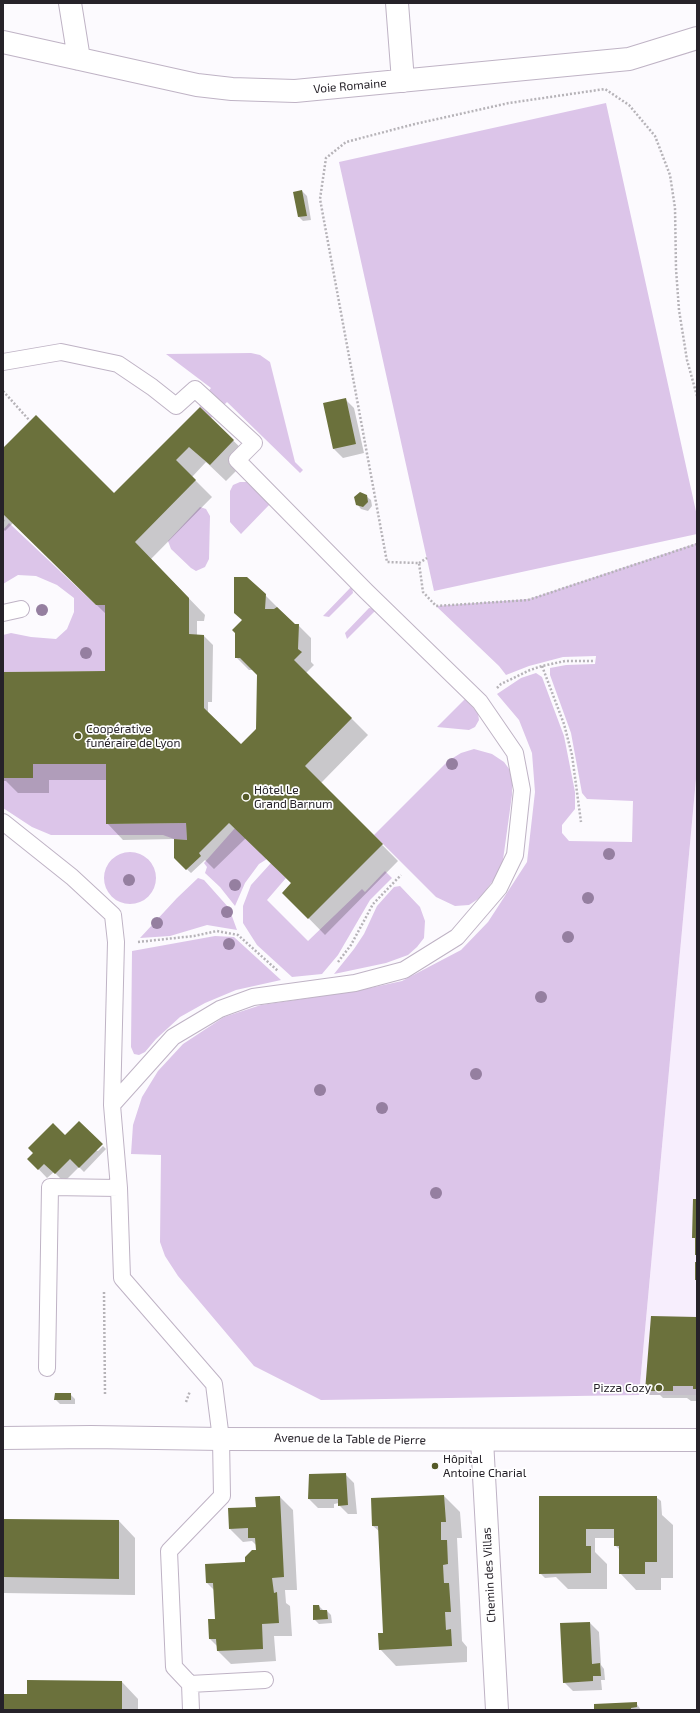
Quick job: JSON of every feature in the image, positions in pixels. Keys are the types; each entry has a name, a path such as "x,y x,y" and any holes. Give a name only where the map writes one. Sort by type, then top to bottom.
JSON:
{"street":[{"path":"70,3 79,59"},
{"path":"397,3 403,81"},
{"name":"Voie Romaine","path":"3,42 197,85 232,89 295,91 629,60 697,38"},
{"name":"Avenue de la Table de Pierre","path":"3,1438 91,1437 221,1439 697,1440"},
{"name":"Chemin des Villas","path":"482,1440 497,1710"}],"lane":[{"path":"3,362 61,352 118,364 152,387 176,406 194,389 254,443 237,460 360,585 480,702 515,753 522,790 515,855 499,888 457,937 404,970 355,982 253,997 220,1009 173,1038 112,1105"},
{"path":"3,613 21,609"},
{"path":"3,822 72,877 113,915 116,942 112,1105 118,1188 122,1278 214,1384 221,1439 222,1496 169,1551 174,1667 190,1684 191,1710"},
{"path":"47,1368 50,1187 118,1188"},
{"path":"190,1684 265,1680"}],"path":[{"path":"427,558 419,563 387,562 320,199 326,158 346,142 415,124 509,103 604,89 629,105 655,136 670,175 675,208 676,269 679,310 687,360 697,396"},
{"path":"3,391 30,421"},
{"path":"3,521 6,518"},
{"path":"419,563 423,592 436,606 528,600 697,544"},
{"path":"480,702 502,684 530,670 565,661 595,661"},
{"path":"542,666 564,724 572,755 581,822"},
{"path":"323,986 328,974 351,945 373,904 401,875"},
{"path":"116,942 156,941 194,936 217,931 238,935 286,977 295,990"}],"shaded area":[{"path":"606,103 697,516 697,534 434,591 339,162"},
{"path":"251,353 260,355 270,362 295,462 303,470 300,473 227,402 211,418 200,407 199,403 211,388 166,354"},
{"path":"240,482 247,482 270,504 241,534 230,522 230,491 233,485"},
{"path":"200,507 206,509 210,516 209,559 205,567 196,571 171,549 168,541"},
{"path":"9,523 96,605 105,605 105,671 3,672 3,635 11,633 31,637 56,639 67,629 74,612 74,598 57,585 36,576 18,575 3,584 3,530"},
{"path":"697,543 697,768 639,1395 321,1400 254,1366 178,1276 165,1256 160,1242 161,1155 131,1154 133,1125 142,1097 158,1071 183,1044 224,1017 261,1005 356,991 402,981 461,950 488,922 527,862 535,792 532,753 519,720 497,694 521,678 536,673 542,677 564,736 575,792 575,809 562,825 562,833 569,841 632,842 633,801 587,799 582,793 571,733 550,675 550,668 566,665 595,664 596,656 563,657 529,666 506,675 499,666 436,606 529,599"},
{"path":"352,586 353,593 329,617 323,616"},
{"path":"369,608 377,609 347,639 345,633"},
{"path":"465,699 478,713 479,720 475,727 469,730 437,727"},
{"path":"474,749 492,754 504,762 512,773 512,795 503,860 497,875 481,897 469,905 455,906 436,897 374,835 448,761 461,753"},
{"path":"33,764 106,764 106,824 186,823 187,840 174,839 163,835 51,835 32,827 3,808 3,778 33,777"},
{"path":"697,768 697,1395 639,1395 665,1114"},
{"path":"235,828 267,859 259,864 245,883 235,906 220,887 205,873 207,867 204,863"},
{"path":"130,852 144,856 152,864 156,878 152,892 144,900 130,904 116,900 108,892 104,878 108,864 116,856"},
{"path":"271,863 286,878 267,900 308,941 362,889 365,892 385,871 392,878 370,900 338,955 322,974 292,977 257,945 243,923 243,906 251,885"},
{"path":"198,878 204,880 229,908 237,930 207,925 170,936 140,938 177,898"},
{"path":"400,886 420,907 425,921 424,938 408,955 386,963 334,974 364,934 377,906 394,887"},
{"path":"215,936 234,937 281,980 236,990 205,1003 180,1017 156,1039 145,1052 139,1055 134,1054 131,1047 132,951"}],"building":[{"path":"302,190 307,216 298,217 293,192"},
{"path":"346,398 356,444 333,449 323,403"},
{"path":"200,407 234,440 210,465 189,447 176,460 196,480 135,542 189,598 189,634 204,635 204,708 241,744 256,729 257,675 240,658 235,658 235,633 232,630 242,620 234,613 234,577 247,577 266,594 265,609 274,609 277,607 295,624 299,624 298,649 302,652 294,660 352,718 305,766 383,844 308,919 282,893 291,883 229,823 199,853 201,856 186,870 174,858 174,839 187,840 186,823 106,824 106,764 33,764 33,778 3,778 3,672 105,671 105,605 96,605 3,514 3,448 36,415 114,493"},
{"path":"360,492 367,495 368,502 363,507 356,505 354,497"},
{"path":"79,1121 103,1144 79,1168 70,1159 55,1174 44,1164 38,1170 27,1159 33,1153 28,1148 53,1123 65,1135"},
{"path":"693,1199 697,1199 697,1255 695,1255 695,1238 692,1238"},
{"path":"695,1262 697,1262 697,1280 695,1280"},
{"path":"651,1316 697,1317 697,1389 693,1389 693,1386 673,1386 673,1391 645,1391"},
{"path":"55,1393 71,1393 71,1400 54,1400"},
{"path":"346,1473 348,1505 338,1506 338,1499 308,1499 309,1474"},
{"path":"444,1495 446,1522 441,1522 441,1540 447,1540 448,1564 443,1565 444,1583 449,1583 451,1612 445,1612 446,1630 451,1629 452,1646 379,1650 378,1633 383,1633 378,1526 372,1526 371,1498"},
{"path":"280,1496 284,1577 272,1578 274,1593 277,1592 279,1623 262,1624 263,1649 217,1651 216,1639 209,1639 208,1619 215,1619 213,1583 206,1583 205,1564 245,1562 245,1557 252,1550 256,1550 255,1538 248,1538 248,1528 229,1529 228,1508 256,1507 255,1497"},
{"path":"539,1496 657,1496 657,1562 645,1562 645,1574 619,1574 619,1546 614,1546 614,1529 586,1529 586,1546 591,1546 591,1573 539,1574"},
{"path":"3,1519 119,1520 119,1579 3,1577"},
{"path":"313,1605 319,1605 320,1610 327,1610 328,1619 313,1620"},
{"path":"590,1622 592,1664 600,1663 601,1676 593,1676 593,1681 563,1683 560,1623"},
{"path":"27,1680 122,1681 122,1710 3,1710 3,1694 27,1694"},
{"path":"637,1702 637,1707 631,1708 631,1710 594,1710 594,1704"}],"place":[{"name":"Coopérative funéraire de Lyon","path":"78,736"},
{"name":"Hôtel Le Grand Barnum","path":"246,797"},
{"name":"Pizza Cozy","path":"659,1388"},
{"name":"Hôpital Antoine Charial","path":"435,1466"}]}
